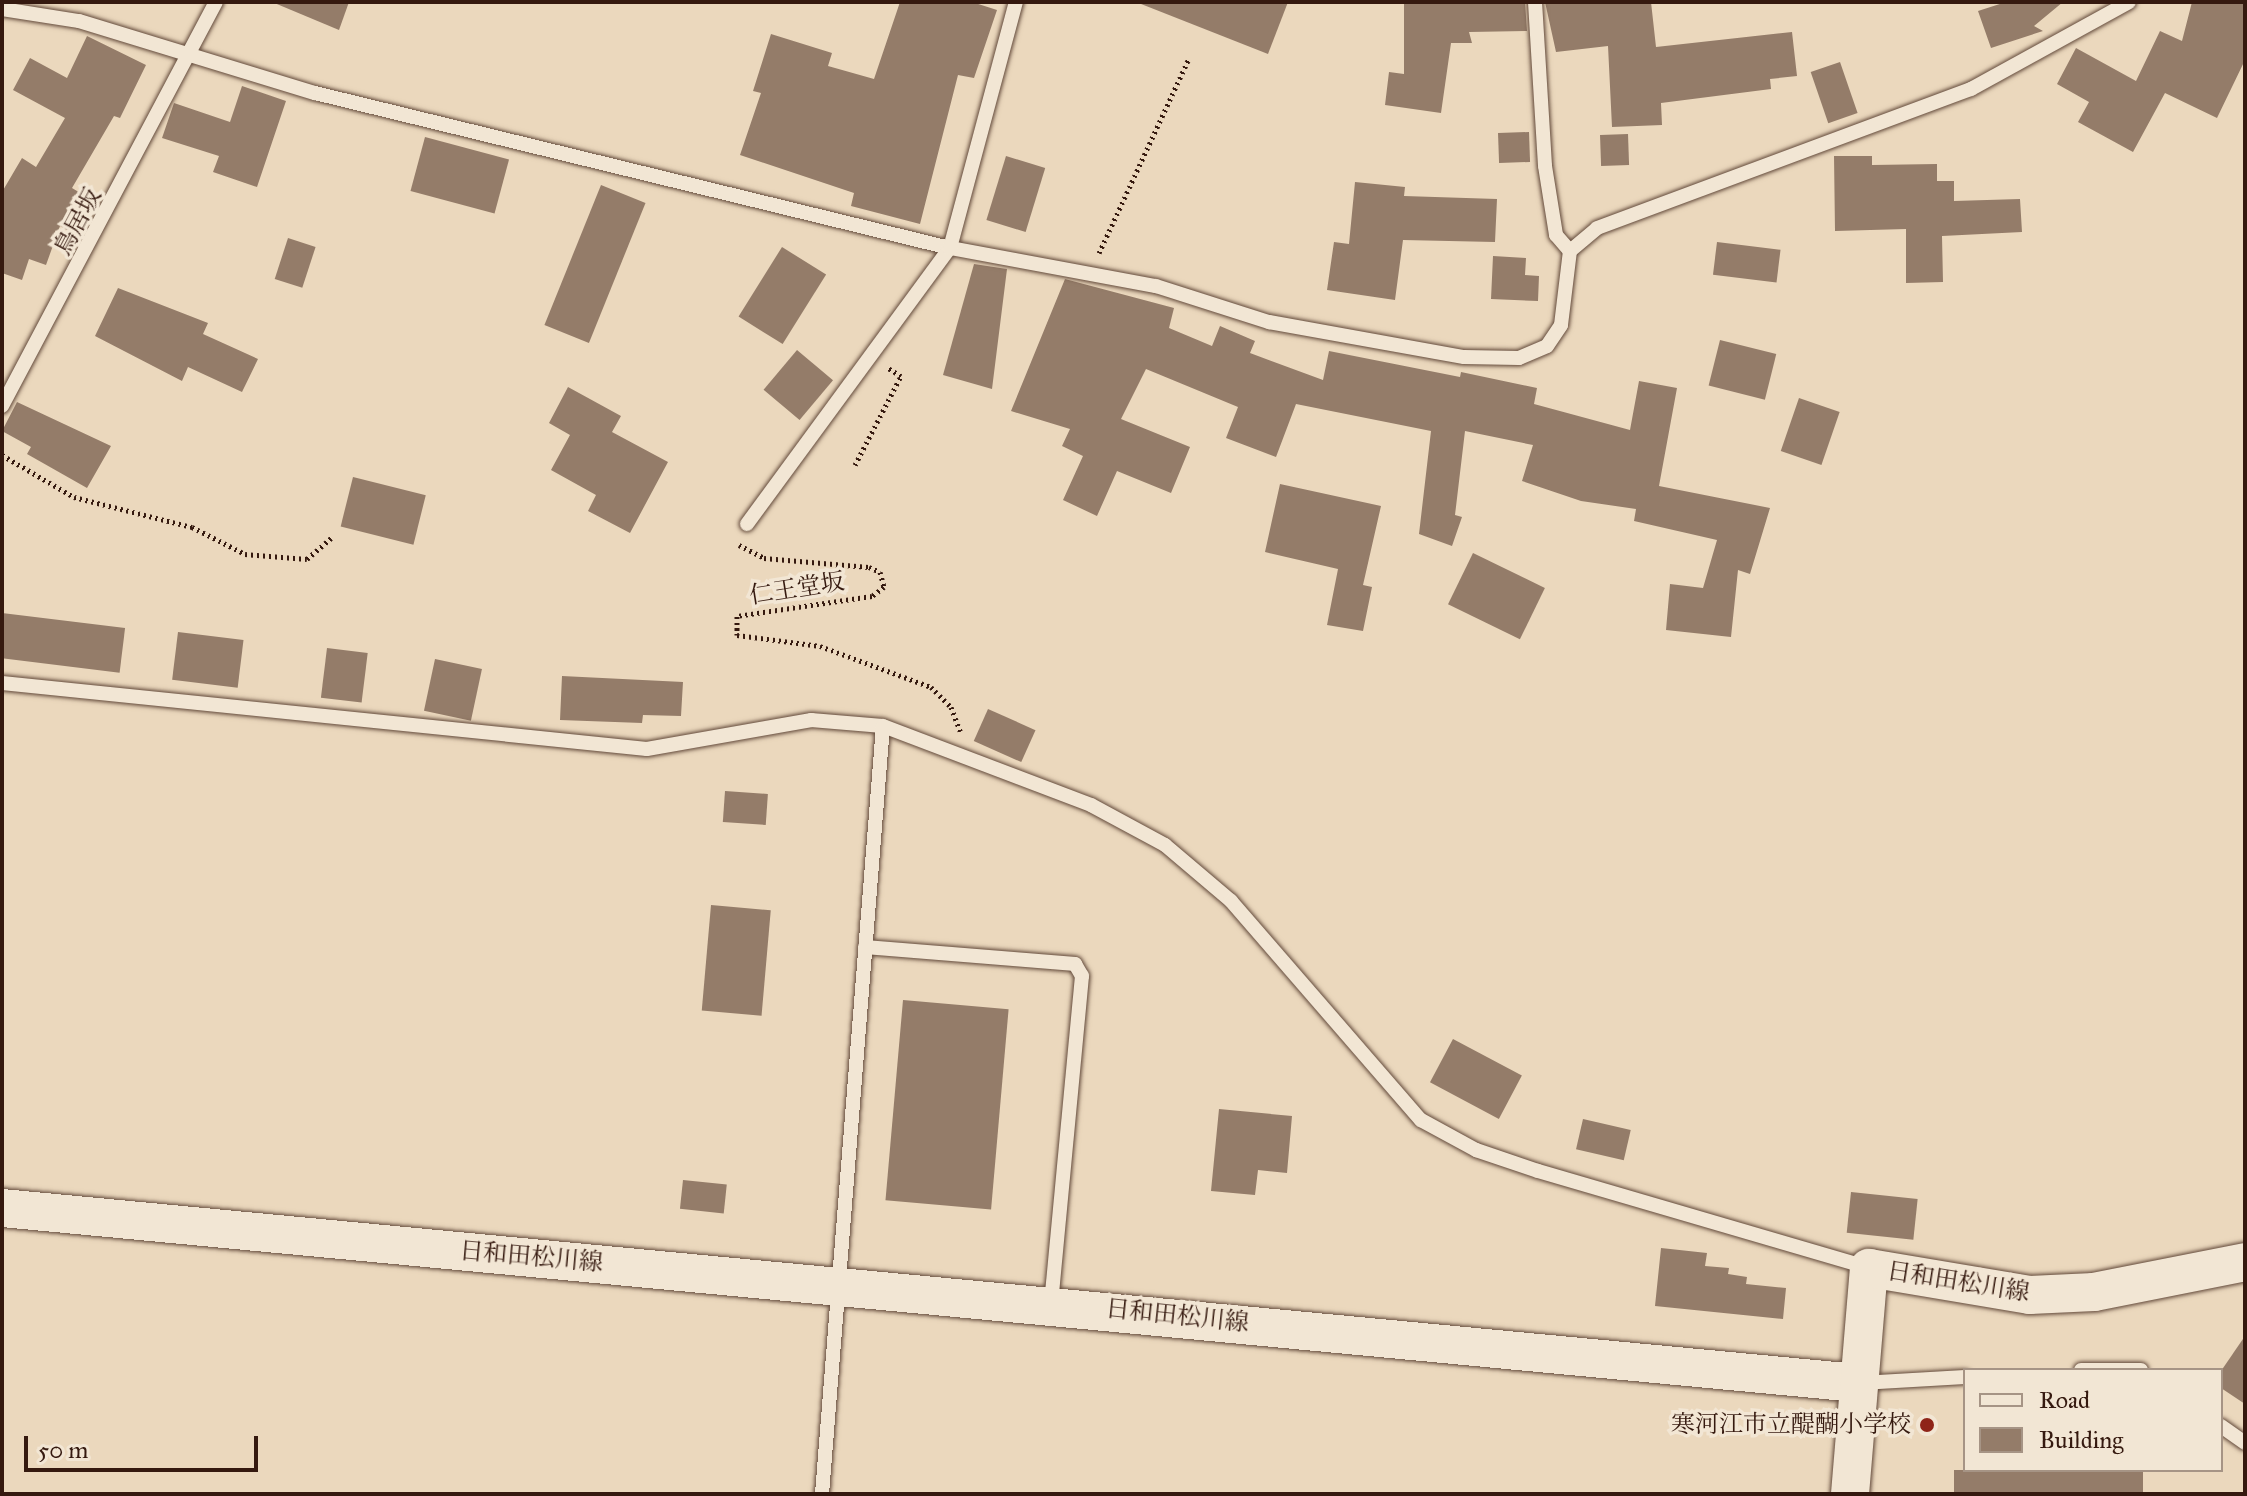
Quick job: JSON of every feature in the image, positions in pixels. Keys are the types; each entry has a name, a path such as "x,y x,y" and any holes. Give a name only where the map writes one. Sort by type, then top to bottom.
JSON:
{"main road":[{"name":"日和田松川線","path":"2,1208 1051,1303 1856,1383 1869,1268 2030,1295 2094,1292 2245,1262"},
{"path":"1850,1494 1856,1383"}],"lane":[{"name":"鳥居坂","path":"2,406 216,2"},
{"path":"747,524 950,248 1016,2"},
{"path":"1535,2 1545,166 1556,235 1570,251"},
{"path":"2,9 79,21 315,93 950,248 1091,270 1269,322 1448,354 1519,358 1547,346 1561,325 1570,251 1597,228 1971,89 2129,2"},
{"path":"2,683 647,749 811,720 883,726 1091,805 1165,845 1231,901 1421,1120 1476,1150 1538,1171 1869,1268"},
{"path":"822,1494 883,726"},
{"path":"865,947 1075,964 1082,976 1051,1303"},
{"path":"1856,1383 1963,1377"},
{"path":"2223,1427 2245,1443"}],"path":[{"path":"1091,270 1189,58"},
{"path":"855,465 901,376 871,356"},
{"path":"2,455 74,497 192,527 245,554 307,559 331,538"},
{"name":"仁王堂坂","path":"747,524 739,544 747,553 869,567 880,572 884,587 872,596 737,616 737,635 820,646 931,687 951,707 967,759"}],"building":[{"path":"272,2 349,2 339,30"},
{"path":"900,2 972,2 997,10 974,78 958,75 920,224 851,206 854,193 740,155 761,93 753,91 771,34 832,53 828,66 874,79"},
{"path":"1136,2 1288,2 1268,54"},
{"path":"1404,2 1525,2 1527,31 1469,32 1472,43 1451,43 1441,113 1385,105 1389,72 1404,74"},
{"path":"1545,2 1651,2 1656,47 1792,32 1797,76 1770,79 1771,89 1661,103 1662,125 1612,127 1608,46 1556,52"},
{"path":"2006,2 2063,2 2034,26 2043,31 1991,48 1978,11"},
{"path":"2192,2 2245,2 2245,60 2217,118 2165,93 2133,152 2078,122 2089,102 2057,84 2076,48 2136,81 2160,31 2182,41"},
{"path":"87,36 146,65 120,118 114,116 72,188 92,200 72,233 60,226 46,265 29,259 22,280 2,273 2,192 22,158 36,167 65,118 13,90 30,58 67,78"},
{"path":"1840,62 1858,113 1828,123 1811,72"},
{"path":"242,86 286,101 257,187 213,172 219,156 162,138 174,103 230,122"},
{"path":"1529,132 1530,162 1499,163 1498,133"},
{"path":"1628,134 1629,165 1601,166 1600,135"},
{"path":"425,137 509,160 495,214 411,191"},
{"path":"1006,156 1045,168 1026,232 986,220"},
{"path":"1834,156 1872,156 1872,165 1937,164 1937,181 1954,181 1954,201 2020,199 2022,232 1942,236 1943,282 1906,283 1906,229 1835,231"},
{"path":"1355,182 1405,187 1404,196 1497,199 1495,242 1403,240 1395,300 1327,290 1334,242 1349,244"},
{"path":"601,185 646,203 589,343 544,325"},
{"path":"288,238 316,247 302,288 275,279"},
{"path":"1717,242 1781,250 1777,283 1713,275"},
{"path":"782,247 826,275 783,344 739,317"},
{"path":"1493,256 1526,258 1525,275 1539,276 1538,301 1491,299"},
{"path":"974,264 1007,269 992,389 943,375"},
{"path":"1065,279 1174,308 1169,328 1212,346 1220,326 1255,341 1250,353 1323,380 1329,351 1460,377 1461,372 1537,388 1534,404 1630,430 1639,381 1677,388 1659,486 1770,508 1750,574 1738,570 1731,637 1666,630 1670,584 1703,588 1717,540 1634,521 1636,509 1581,501 1522,481 1533,445 1465,431 1455,515 1462,517 1452,546 1419,534 1431,431 1296,404 1276,457 1226,438 1238,407 1146,369 1121,419 1190,447 1171,493 1117,471 1097,516 1063,500 1083,456 1062,446 1070,429 1011,411"},
{"path":"118,288 208,323 203,334 258,359 242,392 188,367 182,381 95,336"},
{"path":"1720,340 1776,354 1765,400 1709,386"},
{"path":"797,350 833,380 800,420 764,390"},
{"path":"568,387 621,416 612,432 668,462 630,533 588,511 596,495 551,470 570,435 549,423"},
{"path":"1799,398 1840,412 1821,465 1781,451"},
{"path":"17,402 111,446 87,488 27,454 31,447 2,431"},
{"path":"353,477 426,495 413,545 341,526"},
{"path":"1280,484 1381,506 1363,585 1372,587 1363,631 1327,625 1338,569 1265,552"},
{"path":"1473,553 1545,588 1520,639 1448,604"},
{"path":"2,613 125,628 120,673 2,658"},
{"path":"178,632 244,640 238,688 172,680"},
{"path":"327,648 368,653 362,703 321,698"},
{"path":"435,659 482,669 471,721 424,711"},
{"path":"562,676 683,682 681,716 643,715 642,723 560,720"},
{"path":"988,709 1036,730 1021,762 974,741"},
{"path":"725,791 768,794 766,825 723,822"},
{"path":"711,905 771,910 762,1016 702,1011"},
{"path":"903,1000 1009,1009 991,1209 885,1200"},
{"path":"1453,1039 1522,1076 1499,1119 1430,1082"},
{"path":"1219,1109 1292,1116 1287,1173 1258,1170 1255,1195 1211,1191"},
{"path":"1583,1119 1631,1130 1624,1160 1576,1149"},
{"path":"683,1180 727,1185 724,1213 680,1209"},
{"path":"1851,1192 1918,1199 1913,1240 1847,1233"},
{"path":"1661,1248 1707,1253 1705,1266 1729,1268 1728,1274 1747,1277 1746,1284 1786,1288 1783,1319 1655,1306"},
{"path":"2245,1336 2245,1404 2223,1389 2223,1368"},
{"path":"1954,1470 2143,1472 2143,1494 1954,1494"}],"place":[{"name":"寒河江市立醍醐小学校","path":"1927,1425"}]}
